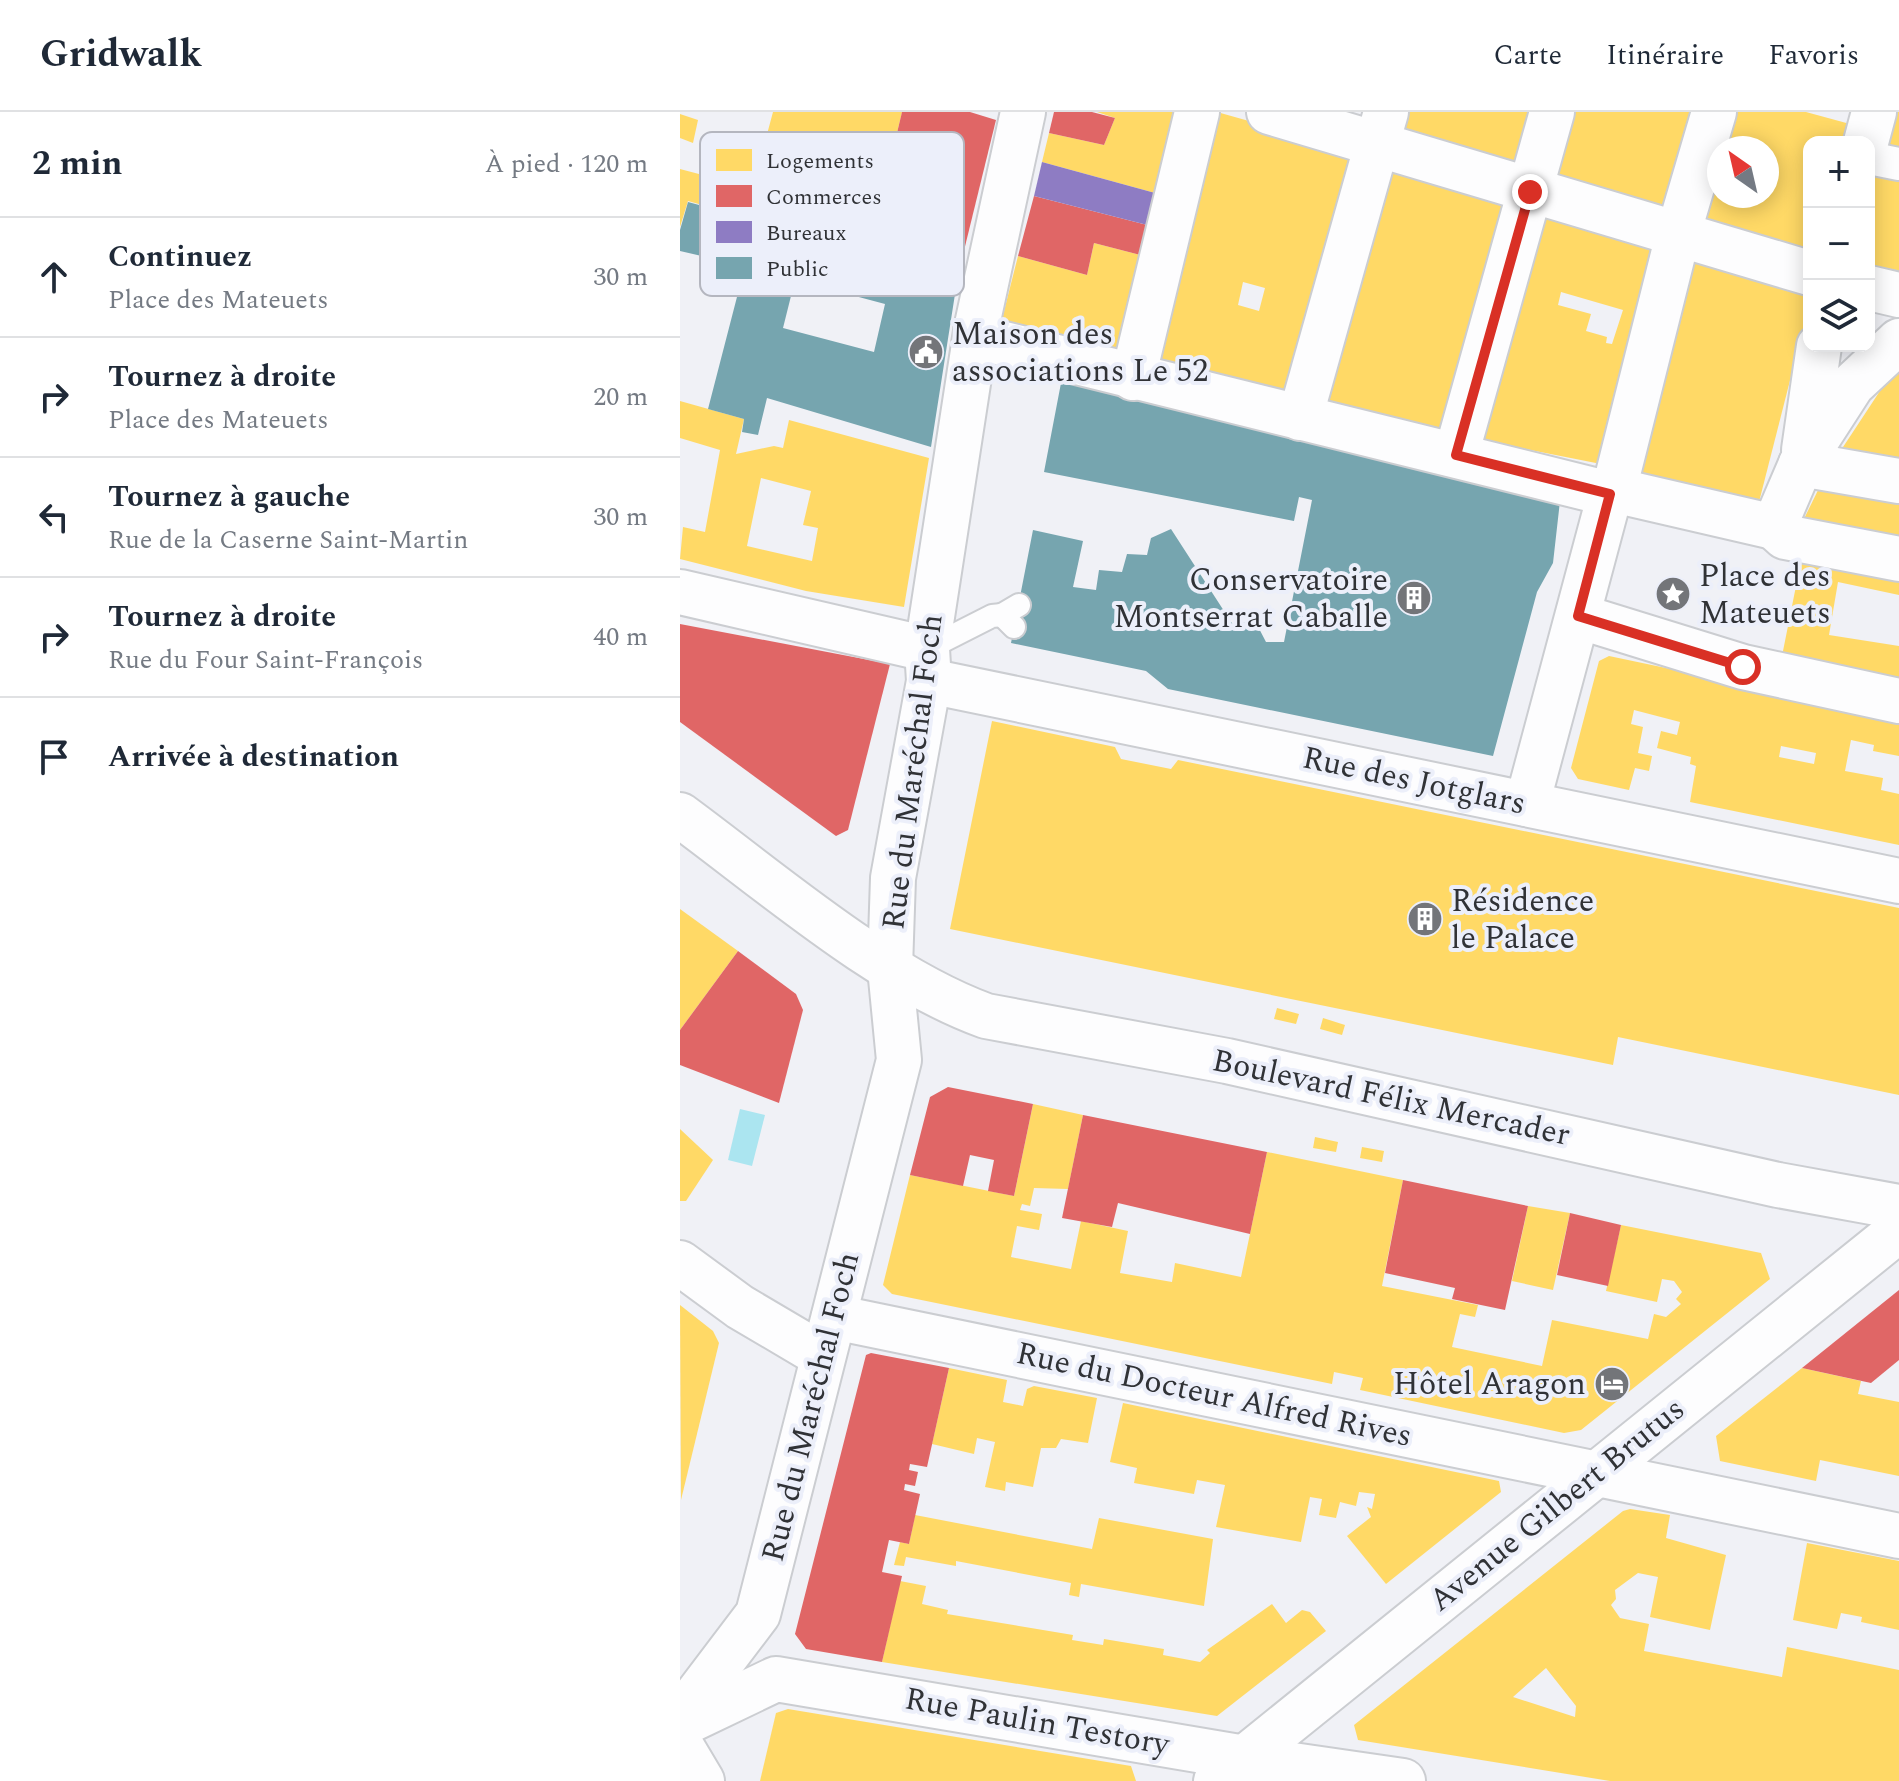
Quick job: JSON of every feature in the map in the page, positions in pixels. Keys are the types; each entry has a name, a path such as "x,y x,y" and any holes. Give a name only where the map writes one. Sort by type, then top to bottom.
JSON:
{"street":[{"name":"Rue du Maréchal Foch","path":"680,1717 758,1614 899,1060 890,968 893,878 976,337 1023,112"},
{"path":"1133,378 1197,112"},
{"path":"1269,112 1381,128 1530,192 1679,231 1803,271"},
{"path":"1456,455 1552,112"},
{"path":"1527,804 1679,231 1714,112"},
{"path":"1868,136 1874,112"},
{"path":"1300,418 1381,128"},
{"path":"1875,159 1899,164"},
{"path":"1875,289 1899,295"},
{"path":"976,337 1300,418 1774,527 1785,537 1899,559"},
{"path":"1774,527 1801,464 1852,385 1899,341"},
{"path":"1801,464 1818,352"},
{"path":"1801,464 1899,481"},
{"name":"Rue des Jotglars","path":"680,592 928,665 1527,804 1899,881"},
{"path":"1578,616 1743,667 1899,701"},
{"name":"Boulevard Félix Mercader","path":"680,815 890,968 957,1006 986,1016 1227,1061 1778,1185 1899,1207"},
{"name":"Avenue Gilbert Brutus","path":"1231,1770 1594,1473 1899,1230"},
{"name":"Rue du Docteur Alfred Rives","path":"680,1263 740,1307 829,1336 1594,1473 1899,1536"},
{"name":"Rue Paulin Testory","path":"680,1725 776,1679 1231,1770 1403,1781"},
{"path":"680,1744 702,1781"}],"lane":[{"path":"928,665 992,616 1012,615"}],"water":[{"path":"740,1109 765,1115 752,1166 728,1160"}],"building: Logements":[{"path":"773,112 902,112 897,132 768,132"},
{"path":"1097,112 1186,112 1166,196 1042,162 1049,133 1104,145 1115,118"},
{"path":"1217,112 1358,152 1290,400 1153,368","holes":["1243,282 1265,288 1259,311 1238,305"]},
{"path":"1401,112 1532,112 1516,173 1394,138"},
{"path":"1567,112 1701,112 1670,217 1546,183"},
{"path":"1725,112 1806,112 1861,127 1858,136 1803,136 1803,253 1692,225 1707,174 1707,208 1779,208 1779,136 1718,136"},
{"path":"1889,112 1899,112 1899,158 1878,152"},
{"path":"680,114 698,120 693,143 680,138"},
{"path":"1387,160 1514,198 1446,433 1322,406"},
{"path":"1875,163 1899,169 1899,278 1875,272"},
{"path":"680,169 700,174 700,204 688,201 680,227"},
{"path":"1540,207 1666,239 1606,465 1475,439","holes":["1561,292 1623,310 1612,344 1606,343 1607,337 1586,331 1591,314 1558,305"]},
{"path":"1094,243 1152,258 1127,361 1001,323 1018,256 1087,275"},
{"path":"1690,247 1803,283 1803,330 1759,502 1634,475"},
{"path":"1899,362 1899,460 1841,450 1851,435"},
{"path":"680,401 744,419 736,454 774,446 783,448 789,420 929,458 904,607 806,591 680,559 683,527 705,532 720,450 680,438","holes":["761,478 811,491 803,525 818,528 812,561 747,546"]},
{"path":"1825,476 1899,490 1899,553 1797,533"},
{"path":"1804,546 1899,565 1899,595 1838,582 1829,635 1899,646 1899,680 1781,661"},
{"path":"1609,656 1899,717 1899,756 1873,751 1874,745 1851,740 1845,771 1883,778 1881,790 1899,794 1899,845 1690,802 1696,766 1690,764 1691,757 1657,748 1661,731 1677,735 1680,722 1634,710 1631,724 1643,727 1638,753 1652,756 1649,771 1635,768 1629,790 1578,779 1571,768 1599,661","holes":["1781,746 1816,753 1814,764 1779,757"]},
{"name":"Résidence le Palace","path":"992,721 1115,747 1121,759 1171,769 1178,760 1899,908 1899,1095 1618,1037 1613,1065 950,929"},
{"path":"680,909 738,951 680,1030"},
{"path":"1277,1008 1299,1014 1296,1024 1274,1019"},
{"path":"1323,1018 1345,1025 1342,1035 1320,1029"},
{"path":"1033,1104 1083,1115 1068,1189 1034,1188 1030,1206 1022,1204 1020,1210 1042,1214 1039,1230 1017,1226 1011,1257 1071,1269 1081,1221 1128,1231 1120,1273 1172,1282 1175,1263 1241,1277 1267,1152 1403,1180 1382,1286 1478,1305 1475,1317 1460,1314 1452,1347 1542,1366 1552,1320 1648,1339 1654,1314 1666,1317 1681,1304 1676,1299 1682,1292 1674,1281 1662,1279 1657,1302 1606,1291 1621,1225 1761,1253 1770,1279 1581,1430 1564,1433 1360,1390 1363,1378 1334,1372 1332,1384 892,1294 883,1285 910,1175 1014,1196"},
{"path":"680,1129 713,1160 686,1201 680,1201"},
{"path":"1315,1137 1338,1142 1336,1152 1313,1148"},
{"path":"1362,1147 1384,1151 1382,1162 1360,1158"},
{"path":"1528,1206 1570,1213 1553,1290 1512,1281"},
{"path":"680,1305 713,1331 719,1343 681,1500"},
{"path":"949,1368 1007,1380 1003,1402 1023,1406 1027,1389 1034,1386 1097,1398 1088,1443 1061,1439 1056,1448 1041,1448 1033,1487 1006,1482 1005,1491 985,1487 995,1442 977,1438 974,1454 932,1444"},
{"path":"1802,1368 1861,1381 1858,1394 1899,1402 1899,1476 1820,1460 1816,1481 1720,1461 1716,1436"},
{"path":"1123,1403 1499,1481 1501,1492 1386,1584 1347,1536 1371,1517 1367,1507 1372,1509 1375,1494 1359,1492 1356,1506 1340,1502 1336,1518 1319,1515 1322,1499 1310,1497 1301,1542 1216,1527 1225,1485 1197,1480 1194,1494 1134,1483 1137,1468 1110,1462"},
{"path":"1630,1509 1670,1515 1666,1538 1726,1555 1710,1630 1650,1617 1658,1577 1638,1573 1615,1590 1616,1599 1611,1605 1620,1618 1649,1624 1644,1651 1782,1677 1787,1647 1899,1670 1899,1781 1610,1781 1358,1740 1354,1725 1623,1511","holes":["1546,1668 1576,1706 1575,1717 1513,1697"]},
{"path":"915,1515 1092,1549 1099,1518 1213,1539 1204,1606 1081,1584 1079,1597 1069,1595 1071,1583 956,1561 956,1566 906,1557 904,1566 894,1565 900,1542 909,1544"},
{"path":"1807,1543 1899,1561 1899,1630 1861,1622 1862,1617 1841,1613 1837,1629 1793,1620"},
{"path":"900,1581 926,1586 922,1604 948,1610 947,1614 1073,1635 1072,1640 1103,1645 1104,1639 1164,1649 1163,1655 1200,1662 1210,1653 1207,1650 1272,1604 1286,1623 1302,1610 1310,1612 1326,1631 1217,1716 882,1662"},
{"path":"788,1709 1131,1766 1136,1781 760,1781 776,1713"}],"building: Commerces":[{"path":"902,112 970,112 996,120 964,251 964,132 897,132"},
{"path":"1054,112 1092,112 1115,118 1104,145 1049,133"},
{"path":"1034,196 1159,228 1152,258 1094,243 1087,275 1018,256"},
{"path":"680,624 890,664 848,830 836,836 680,722"},
{"path":"738,951 796,994 803,1010 779,1103 680,1065 680,1030"},
{"path":"948,1087 1033,1104 1014,1196 988,1191 994,1160 970,1155 963,1186 910,1175 930,1097"},
{"path":"1083,1115 1267,1152 1250,1234 1118,1203 1112,1227 1062,1218"},
{"path":"1403,1180 1528,1206 1505,1310 1452,1299 1455,1288 1385,1273"},
{"path":"1570,1213 1621,1225 1608,1286 1557,1275"},
{"path":"1899,1290 1899,1360 1871,1383 1802,1368"},
{"path":"871,1353 949,1368 927,1467 910,1464 909,1470 918,1472 915,1486 905,1484 904,1490 920,1494 909,1544 889,1540 882,1572 902,1576 882,1662 806,1649 795,1634 866,1355"}],"building: Bureaux":[{"path":"1042,162 1166,196 1159,228 1034,196"}],"building: Public":[{"path":"688,202 700,205 700,256 680,251 680,230"},
{"path":"737,296 791,296 783,328 874,352 885,304 855,296 955,296 931,447 767,398 758,435 742,432 744,419 708,409"},
{"name":"Conservatoire Montserrat Caballe","path":"1061,383 1185,404 1560,501 1553,563 1537,592 1493,756 1168,689 1146,671 1011,643 1033,530 1083,541 1073,587 1096,590 1099,570 1122,572 1127,554 1147,555 1151,538 1171,529 1235,628 1253,617 1266,642 1284,642 1312,500 1299,497 1294,521 1044,472"}],"place":[{"name":"Maison des associations Le 52","path":"926,352"},
{"name":"Place des Mateuets","path":"1673,594"},
{"name":"Conservatoire Montserrat Caballe","path":"1414,598"},
{"name":"Résidence le Palace","path":"1425,919"},
{"name":"Hôtel Aragon","path":"1612,1384"}],"route":[{"path":"1530,192 1456,455 1610,494 1578,616 1743,667"}]}
